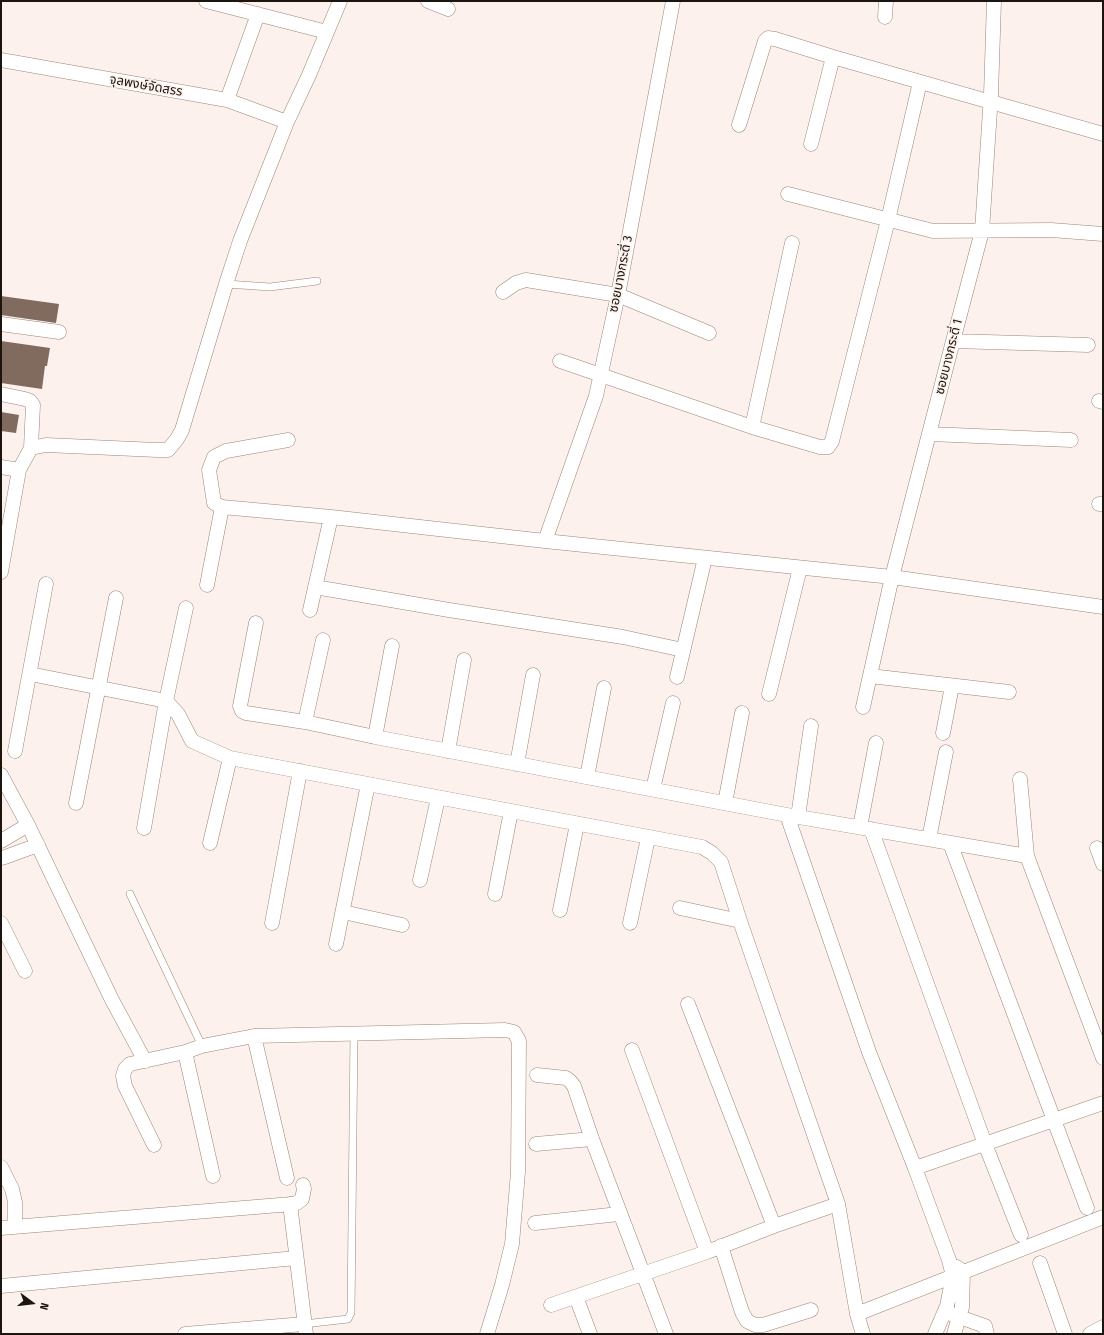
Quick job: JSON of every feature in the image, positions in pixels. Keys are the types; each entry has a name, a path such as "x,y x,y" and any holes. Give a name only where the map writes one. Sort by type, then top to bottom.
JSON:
{"street":[{"path":"206,1 327,32"},
{"path":"31,448 46,445 168,450 177,439 182,430 240,241 287,122 340,1"},
{"path":"428,1 448,10"},
{"name":"ซอยบางกระดี่ 3","path":"545,541 596,396 601,376 618,295 673,1"},
{"path":"885,17 886,1"},
{"name":"ซอยบางกระดี่ 1","path":"863,707 892,577 982,231 991,102 994,1"},
{"path":"227,100 258,14"},
{"path":"739,124 765,41 768,38 1103,134"},
{"path":"811,144 832,57"},
{"name":"จุลพงษ์จัดสรร","path":"1,60 227,100 287,122"},
{"path":"560,361 752,427 820,447 828,447 832,441 888,220 920,82"},
{"path":"788,194 934,231 1051,230 1103,234"},
{"path":"752,427 792,243"},
{"path":"503,292 516,283 526,280 618,295 709,334"},
{"path":"1,324 59,332"},
{"path":"953,341 1088,345"},
{"path":"1,394 25,399 30,401 33,405 31,448 20,470 4,542 1,572"},
{"path":"930,434 1071,440"},
{"path":"288,440 226,451 214,457 209,470 212,498 214,503 222,507 331,517 892,577 1103,607"},
{"path":"1,467 20,470"},
{"path":"207,585 222,507"},
{"path":"310,610 331,517"},
{"path":"677,676 705,558"},
{"path":"769,694 800,568"},
{"path":"15,751 46,584"},
{"path":"315,587 449,610 623,637 683,650"},
{"path":"76,803 116,598"},
{"path":"144,828 166,701 186,608"},
{"path":"256,623 240,706 240,709 246,713 305,722 375,737 792,816 1027,856"},
{"path":"305,722 323,640"},
{"path":"375,737 392,646"},
{"path":"448,751 464,660"},
{"path":"30,674 166,701 178,714 192,741 230,758 702,847 712,853 721,862 838,1204 857,1314 863,1334"},
{"path":"516,764 534,675"},
{"path":"870,676 1010,692"},
{"path":"943,732 952,686"},
{"path":"587,777 604,688"},
{"path":"653,789 673,703"},
{"path":"725,803 742,713"},
{"path":"811,726 792,816 868,1052 915,1168 949,1260 958,1274 962,1307 954,1334"},
{"path":"876,743 866,828 985,1144 1021,1235"},
{"path":"929,839 946,752"},
{"path":"210,844 230,758"},
{"path":"272,923 300,771"},
{"path":"1,775 38,844 112,1000 145,1061"},
{"path":"1020,779 1027,856 1103,1058"},
{"path":"336,944 368,784"},
{"path":"420,880 438,798"},
{"path":"495,894 510,812"},
{"path":"560,910 577,824"},
{"path":"1,841 28,825"},
{"path":"630,923 648,838"},
{"path":"950,843 1087,1208"},
{"path":"1,858 38,844"},
{"path":"1097,848 1103,864"},
{"path":"680,908 740,921"},
{"path":"343,912 402,926"},
{"path":"1,923 25,971"},
{"path":"688,1004 774,1226"},
{"path":"154,1144 125,1086 123,1076 125,1069 130,1064 185,1052 202,1046 254,1036 505,1030 514,1032 520,1040 518,1172 512,1244 502,1285 487,1334"},
{"path":"254,1036 287,1178"},
{"path":"632,1050 707,1252"},
{"path":"185,1052 213,1176"},
{"path":"537,1075 566,1078 574,1086 592,1140 666,1334"},
{"path":"915,1168 1103,1103"},
{"path":"536,1144 592,1140"},
{"path":"1,1167 12,1188 15,1202 15,1227"},
{"path":"1,1228 290,1204 297,1203 302,1199 304,1189 303,1185"},
{"path":"185,1334 305,1329 290,1204"},
{"path":"550,1305 707,1252 774,1226 838,1204"},
{"path":"535,1223 620,1214"},
{"path":"857,1314 1103,1217"},
{"path":"721,1246 742,1312 747,1321 755,1325 763,1325 811,1310"},
{"path":"1,1286 296,1258"},
{"path":"1040,1263 1065,1334"},
{"path":"935,1334 958,1274"},
{"path":"576,1297 590,1334"},
{"path":"944,1312 960,1316 985,1326 987,1334"},
{"path":"1090,1334 1103,1327"}],"lane":[{"path":"226,284 270,287 317,281"},
{"path":"130,894 202,1046"},
{"path":"305,1329 348,1319 351,1313 354,1033"}],"building":[{"path":"1,296 59,304 56,323 1,315"},
{"path":"1,341 50,348 47,366 45,366 42,389 1,383"},
{"path":"1,412 19,415 16,433 1,431"}]}
